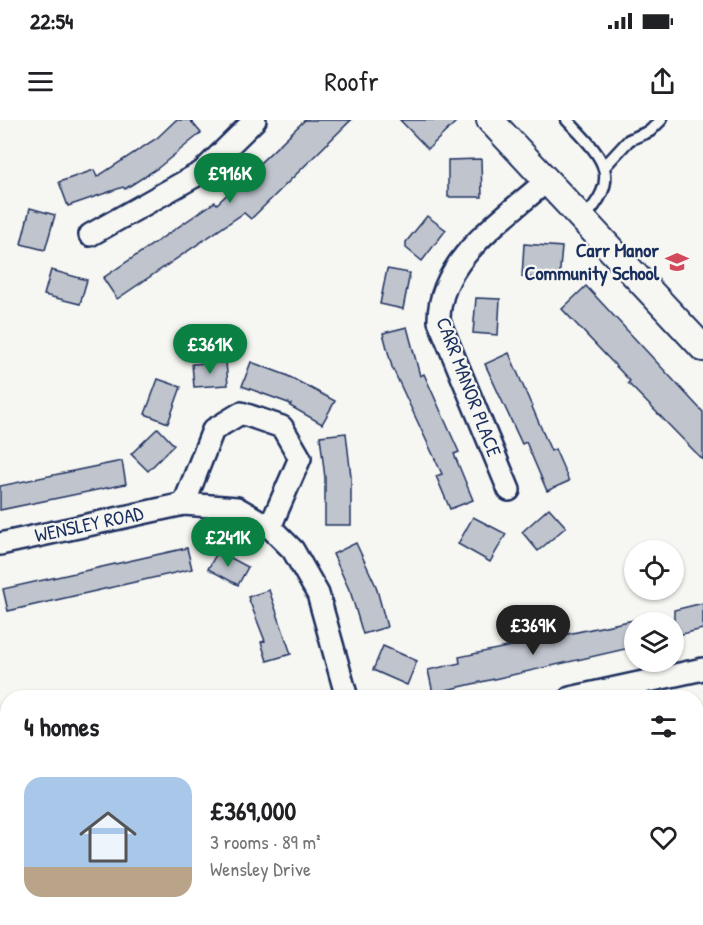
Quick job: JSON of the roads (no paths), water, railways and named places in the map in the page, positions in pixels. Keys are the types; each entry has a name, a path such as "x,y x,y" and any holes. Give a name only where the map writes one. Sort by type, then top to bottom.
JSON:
{"street":[{"path":"90,235 202,172 255,120"},
{"path":"490,120 545,182 703,348"},
{"name":"CARR MANOR PLACE","path":"509,490 439,321 438,301 449,277 473,247 545,182"},
{"path":"184,504 213,430 241,413 282,428 300,458 270,527"},
{"name":"WENSLEY ROAD","path":"0,544 184,504 237,508 270,527 293,550 318,594 345,690"},
{"path":"607,690 703,669"}],"lane":[{"path":"567,120 588,142 605,166 607,181 604,190 599,200 581,220"},
{"path":"605,166 629,140 650,130 661,120"}],"place":[{"name":"Carr Manor Community School","path":"677,262"}]}
